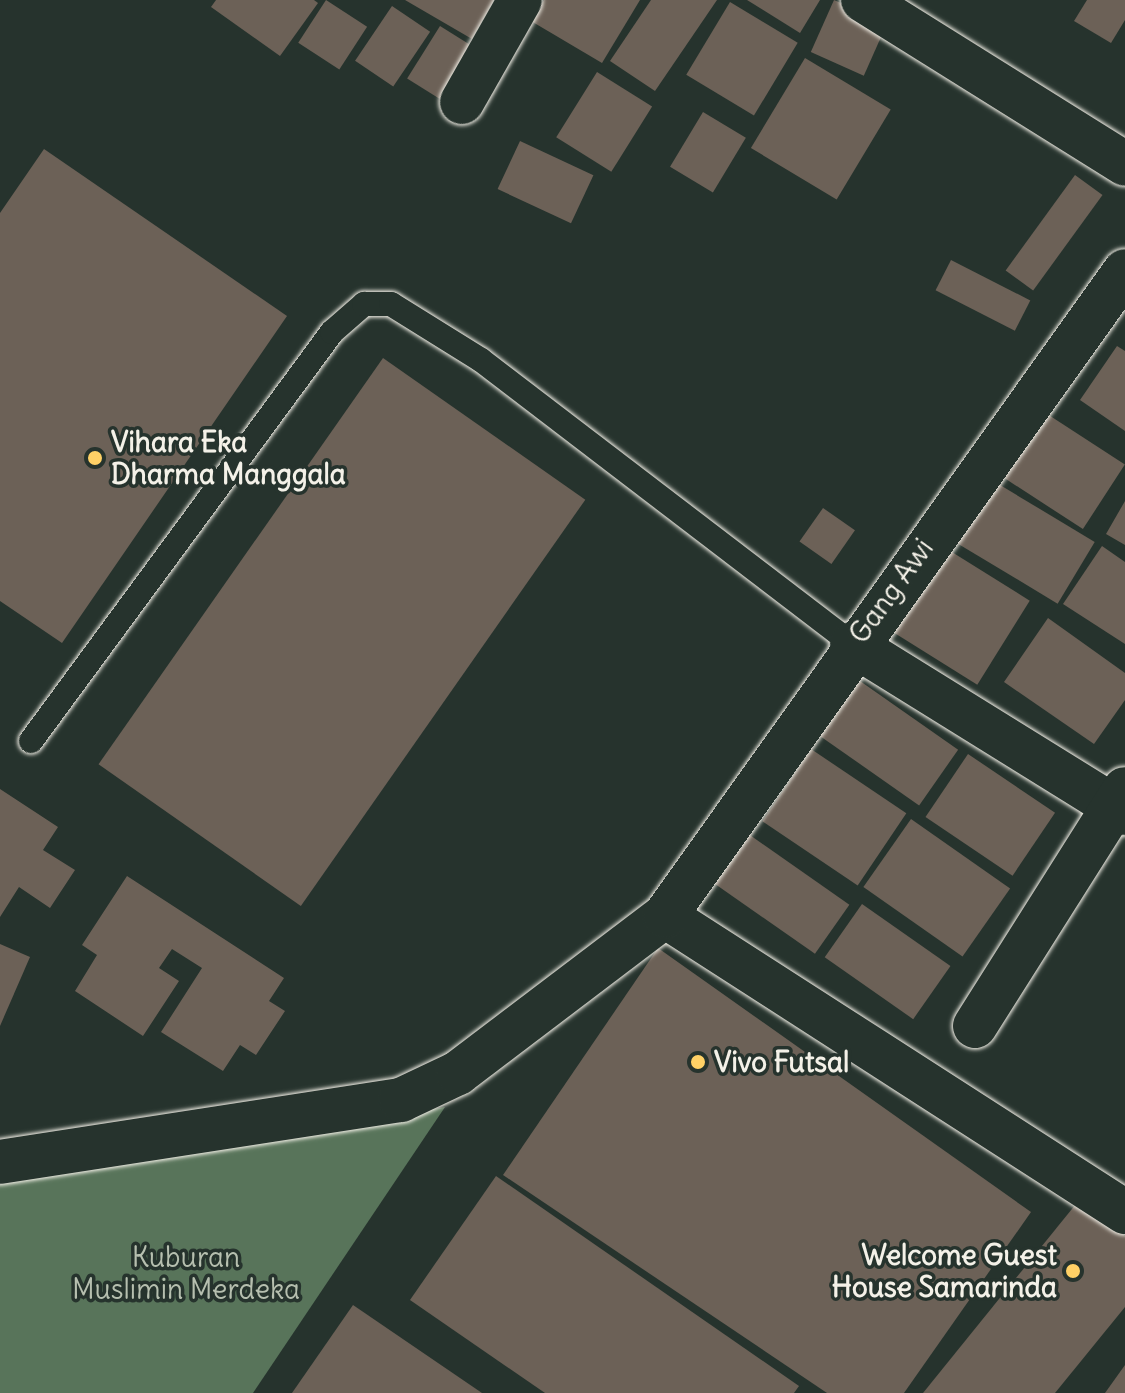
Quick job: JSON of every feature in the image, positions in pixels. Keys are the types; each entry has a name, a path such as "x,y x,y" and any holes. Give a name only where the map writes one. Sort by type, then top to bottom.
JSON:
{"street":[{"path":"462,102 520,0"},
{"path":"863,0 1125,164"},
{"name":"Gang Awi","path":"0,1162 401,1100 458,1073 665,916 852,644 1125,271"},
{"path":"852,644 1121,802 975,1026"},
{"path":"665,916 1125,1212"}],"lane":[{"path":"31,741 332,332 364,304 391,304 481,360 852,644"}],"green space":[{"name":"Kuburan Muslimin Merdeka","path":"445,1107 253,1393 0,1393 0,1182"}],"building":[{"path":"216,0 314,0 318,3 280,56 211,7"},
{"path":"326,0 367,27 339,69 298,43"},
{"path":"405,0 494,0 472,39"},
{"path":"544,0 640,0 602,63 531,21"},
{"path":"651,0 717,0 655,91 610,61"},
{"path":"747,0 820,0 800,33"},
{"path":"834,0 887,24 864,76 811,52"},
{"path":"1087,0 1125,0 1125,20 1111,43 1074,21"},
{"path":"730,2 798,43 754,116 686,75"},
{"path":"392,6 430,32 393,86 355,61"},
{"path":"440,26 475,48 442,100 407,79"},
{"path":"805,58 891,110 837,200 751,148"},
{"path":"597,72 652,106 611,172 556,137"},
{"path":"703,112 746,138 713,193 670,167"},
{"path":"520,141 593,175 571,223 498,189"},
{"name":"Vihara Eka Dharma Manggala","path":"44,149 287,316 62,643 0,601 0,213"},
{"path":"1075,175 1103,195 1033,290 1006,270"},
{"path":"951,260 1030,300 1015,331 936,290"},
{"path":"1117,346 1125,351 1125,431 1080,400"},
{"path":"383,358 585,500 301,906 99,764"},
{"path":"1041,410 1125,464 1083,529 999,475"},
{"path":"985,476 1095,542 1058,604 948,538"},
{"path":"1125,501 1125,545 1106,534"},
{"path":"823,508 855,530 831,564 799,542"},
{"path":"939,544 1030,601 977,685 887,628"},
{"path":"1102,546 1125,562 1125,644 1063,604"},
{"path":"1048,618 1125,673 1125,700 1094,744 1004,682"},
{"path":"850,674 958,750 919,805 811,730"},
{"path":"811,749 906,813 858,885 762,821"},
{"path":"968,754 1055,813 1013,876 926,817"},
{"path":"0,789 58,827 43,850 75,870 50,908 19,887 0,917"},
{"path":"911,819 1010,888 963,956 863,887"},
{"path":"747,833 849,905 815,954 713,882"},
{"path":"127,876 284,978 269,1001 285,1011 256,1055 240,1045 223,1071 161,1032 202,968 172,949 159,968 179,981 143,1036 75,991 97,955 82,945"},
{"path":"862,904 950,966 913,1019 825,957"},
{"path":"0,944 30,957 0,1026"},
{"name":"Vivo Futsal","path":"658,948 1031,1212 904,1393 827,1393 503,1175"},
{"path":"496,1176 799,1386 794,1393 545,1393 410,1300"},
{"name":"Welcome Guest House Samarinda","path":"1080,1199 1125,1236 1125,1307 1055,1393 923,1393"},
{"path":"353,1305 482,1393 292,1393"},
{"path":"1125,1365 1125,1393 1105,1393"}],"place":[{"name":"Vihara Eka Dharma Manggala","path":"95,458"},
{"name":"Vivo Futsal","path":"698,1062"},
{"name":"Welcome Guest House Samarinda","path":"1073,1271"}]}
